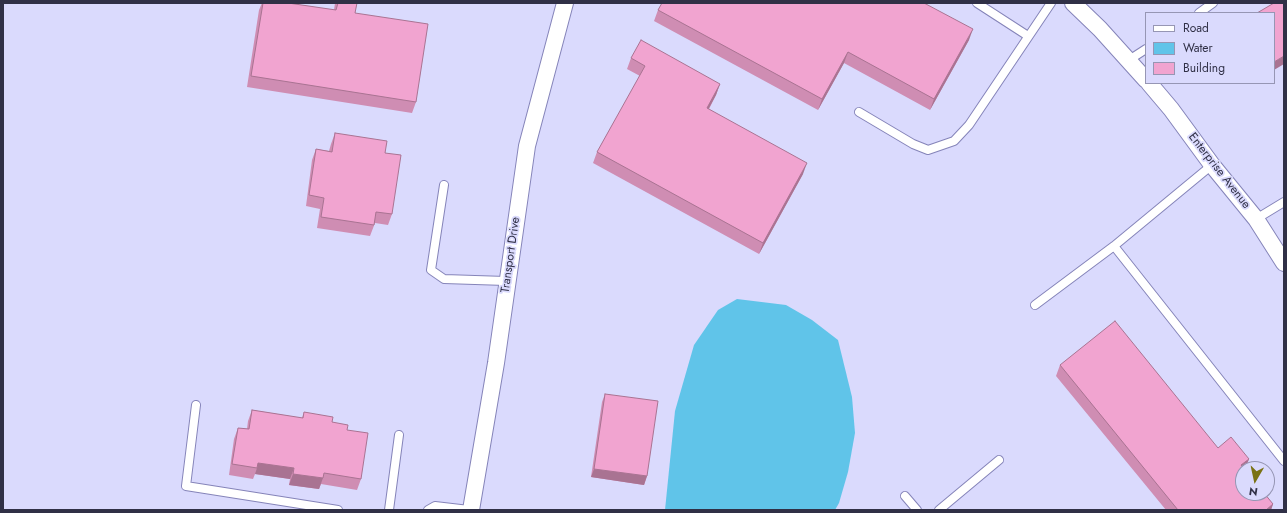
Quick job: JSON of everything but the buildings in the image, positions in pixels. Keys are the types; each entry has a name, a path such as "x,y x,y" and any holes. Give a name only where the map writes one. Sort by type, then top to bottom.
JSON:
{"street":[{"name":"Transport Drive","path":"470,510 496,363 506,281 527,146 565,3"},
{"path":"1073,3 1129,60 1145,79"},
{"name":"Enterprise Avenue","path":"1149,84 1171,109 1212,165 1256,219 1284,263"}],"lane":[{"path":"976,3 1028,36"},
{"path":"859,112 913,144 928,150 954,141 969,125 1051,3"},
{"path":"1200,12 1214,3"},
{"path":"1129,60 1145,50"},
{"path":"1035,305 1114,246 1212,165"},
{"path":"444,185 431,270 444,279 506,281"},
{"path":"1256,219 1284,202"},
{"path":"1114,246 1284,461"},
{"path":"196,405 186,486 338,510"},
{"path":"389,510 399,435"},
{"path":"939,510 1000,460"},
{"path":"906,496 917,510"},
{"path":"428,510 435,506 470,510"}],"water":[{"path":"737,299 786,305 812,320 838,340 852,397 855,433 848,472 839,503 835,510 665,510 675,411 694,345 718,310"}]}
